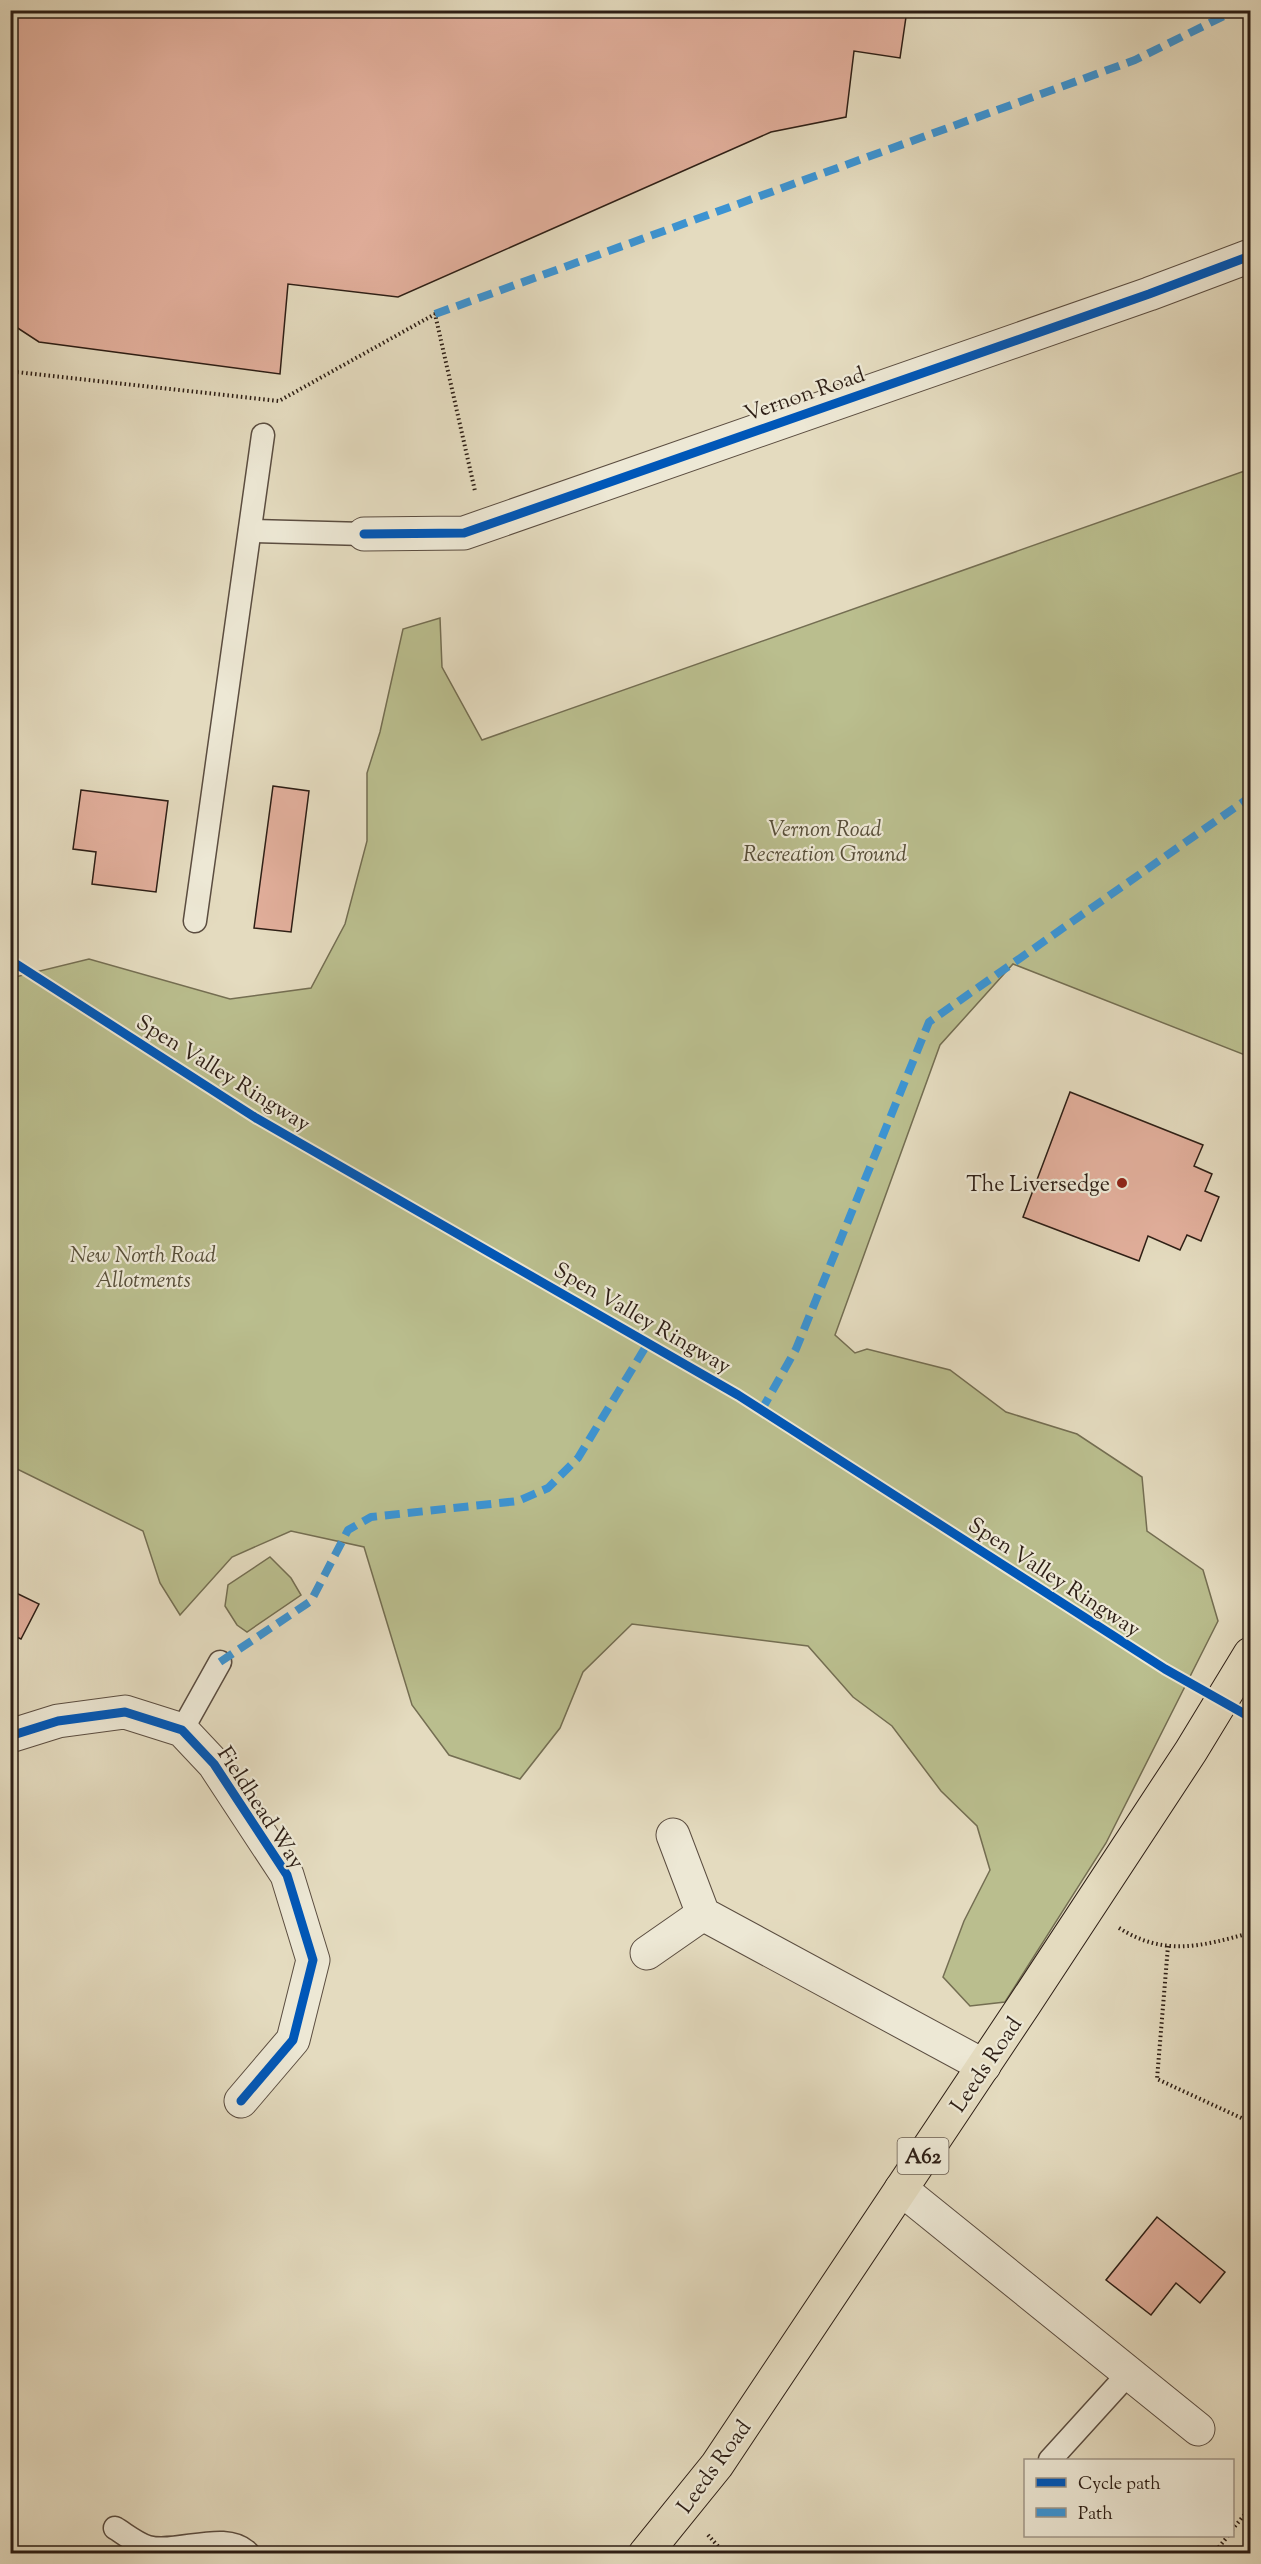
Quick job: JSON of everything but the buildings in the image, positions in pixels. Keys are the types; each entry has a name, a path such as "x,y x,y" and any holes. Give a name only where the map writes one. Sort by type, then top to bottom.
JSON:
{"main road":[{"name":"Leeds Road","path":"645,2553 717,2465 984,2066 1191,1751 1251,1654"}],"street":[{"name":"Vernon Road","path":"364,534 464,533 1127,302 1251,256"},
{"name":"Fieldhead Way","path":"10,1737 58,1721 125,1712 182,1730 214,1764 287,1875 313,1960 293,2040 241,2101"},
{"path":"673,1835 703,1914 984,2066"},
{"path":"646,1953 703,1914"},
{"path":"901,2189 1198,2429"}],"lane":[{"path":"195,921 263,435"},
{"path":"250,531 364,534"},
{"path":"182,1730 220,1662"},
{"path":"1051,2459 1129,2373"},
{"path":"115,2528 146,2547 166,2549 232,2542 242,2546 249,2553"}],"path":[{"path":"10,367 16,372 279,401 435,314 483,526"},
{"path":"1088,1907 1137,1939 1168,1946 1201,1947 1251,1933"},
{"path":"1168,1946 1157,2079 1251,2122"},
{"path":"1234,2529 1251,2508"},
{"path":"1213,2553 1226,2537"}],"green space":[{"path":"1250,469 1250,1057 1013,964 940,1045 835,1335 855,1353 867,1349 950,1370 1006,1412 1077,1434 1142,1477 1147,1531 1203,1570 1218,1621 1106,1843 1005,2002 970,2006 943,1977 964,1921 990,1870 977,1826 941,1791 892,1726 853,1697 808,1646 632,1624 583,1672 560,1728 520,1779 449,1755 412,1705 364,1547 291,1531 232,1557 180,1615 160,1583 143,1531 11,1466 11,978 89,959 230,999 311,988 345,924 367,841 367,773 380,732 403,629 440,618 442,667 482,740"},
{"path":"270,1557 291,1578 301,1595 247,1632 237,1625 225,1606 228,1585"}],"marked path":[{"path":"435,314 1135,60 1236,10"},
{"path":"761,1411 796,1349 929,1022 1250,797"},
{"path":"220,1662 311,1601 348,1530 371,1517 518,1501 548,1488 578,1458 648,1343"}],"cycle path":[{"path":"364,534 464,533 1149,294 1250,256"},
{"name":"Spen Valley Ringway","path":"10,960 256,1118 738,1395 1165,1669 1250,1717"},
{"path":"10,1736 58,1721 125,1712 182,1730 214,1764 287,1875 313,1960 293,2040 241,2101"}],"place":[{"name":"The Liversedge","path":"1122,1183"}],"park label":[{"name":"Vernon Road Recreation Ground","path":"825,840"},
{"name":"New North Road Allotments","path":"143,1266"}]}
